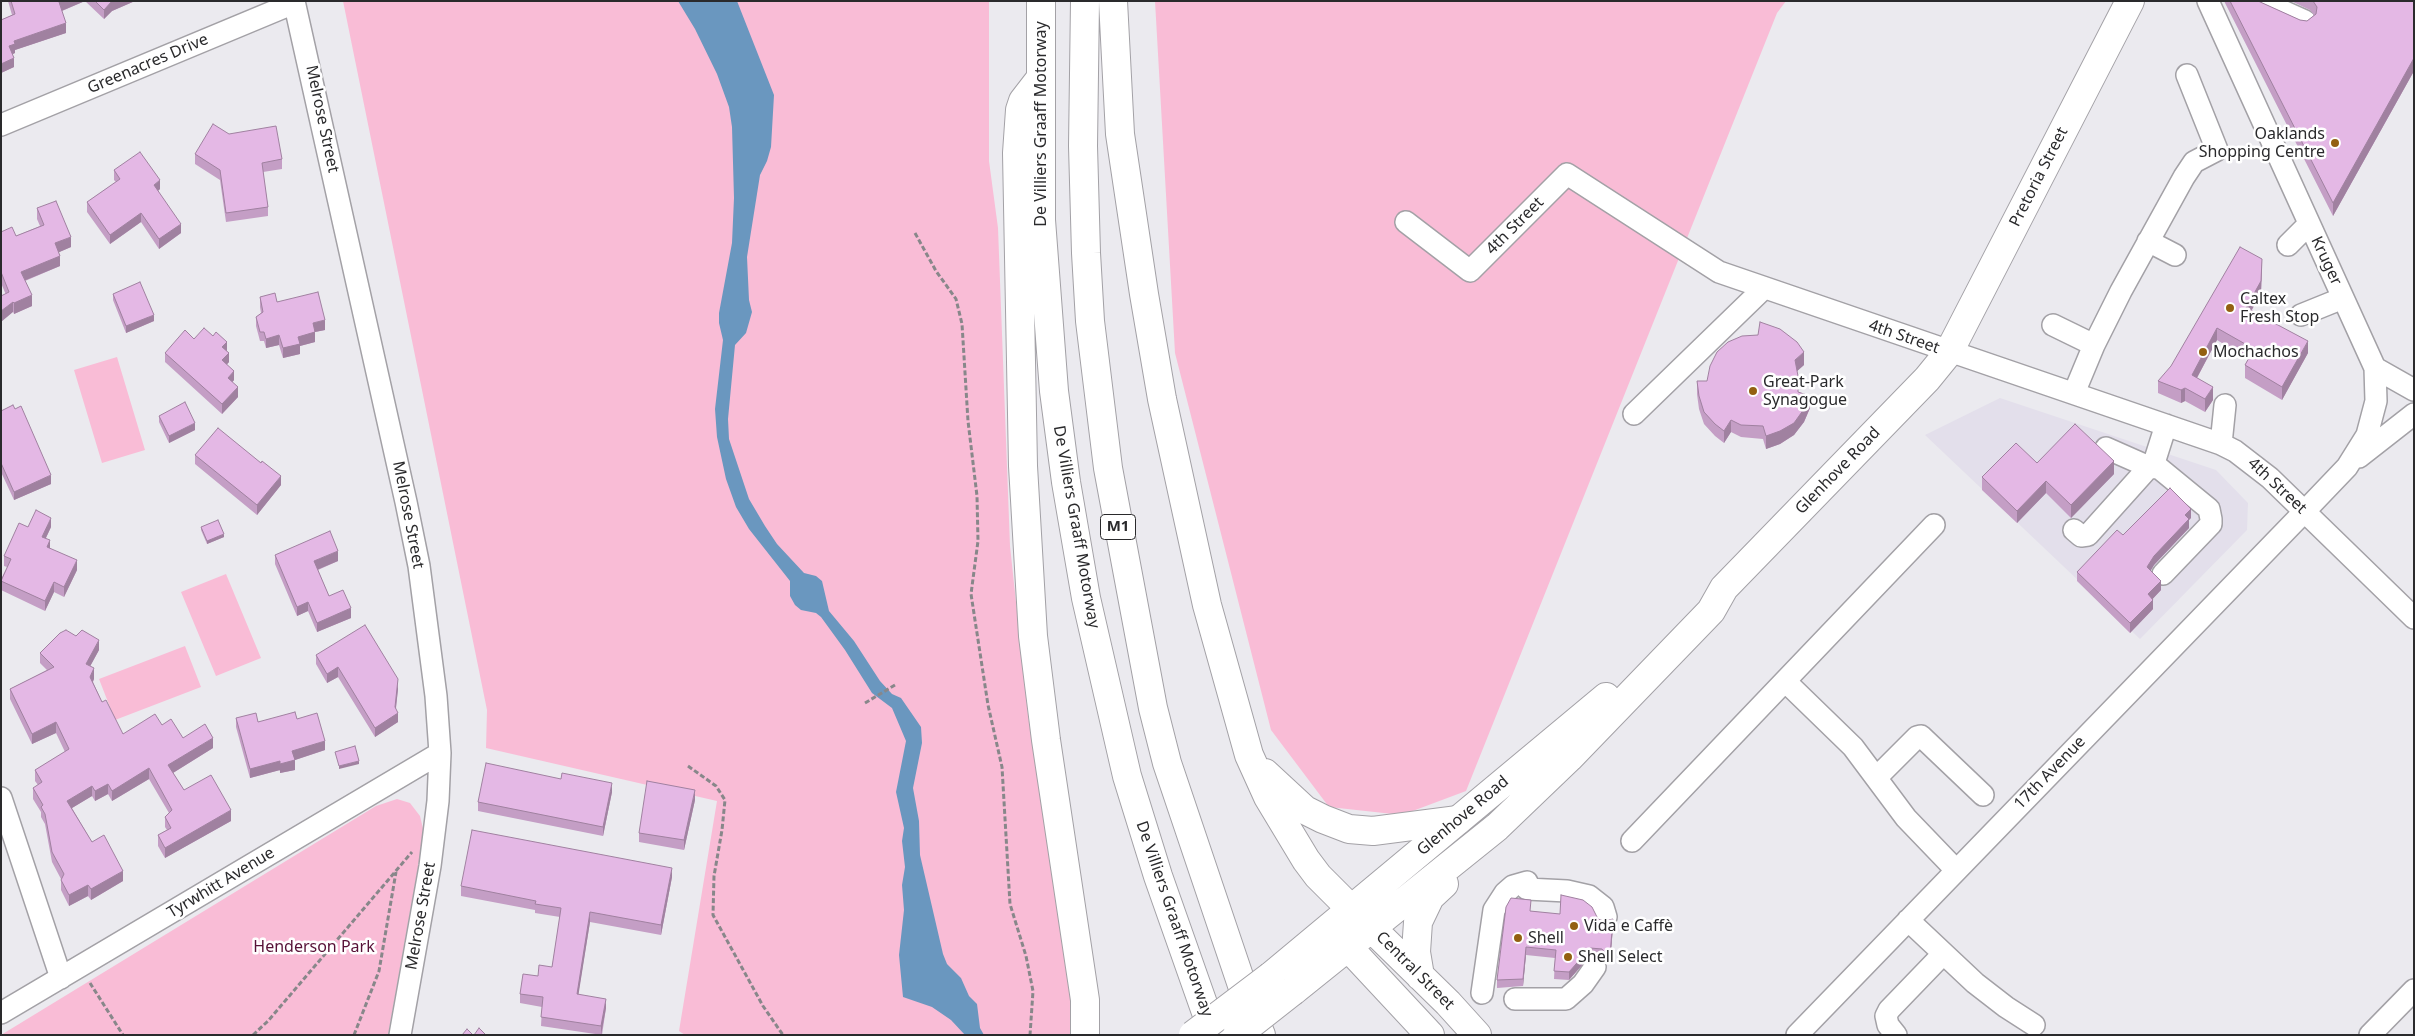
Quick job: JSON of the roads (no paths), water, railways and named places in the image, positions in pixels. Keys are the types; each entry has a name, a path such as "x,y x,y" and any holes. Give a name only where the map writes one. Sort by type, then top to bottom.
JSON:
{"main road":[{"name":"De Villiers Graaff Motorway","path":"1041,1 1041,220 1048,329 1066,482 1086,598 1133,794 1158,876 1214,1035"},
{"name":"M1","path":"1085,1 1083,146 1086,254 1090,321 1108,468 1145,671 1167,763 1249,1006 1261,1035"},
{"path":"1113,1 1120,134 1162,399 1207,604 1249,755 1268,797 1306,860 1318,876 1343,927"},
{"name":"Pretoria Street","path":"1949,352 2130,1"},
{"path":"1040,79 1023,101 1020,110 1017,153 1023,466 1033,636 1047,749 1085,1000 1085,1035"},
{"name":"Glenhove Road","path":"1371,927 1496,826 1619,708 1711,611 1724,588 1899,409 1949,352"},
{"name":"Glenhove Road","path":"1193,1035 1271,976 1343,927 1458,820 1586,715 1656,650 1707,597 1724,588"},
{"path":"1249,755 1275,784 1305,810 1323,820 1350,829 1373,831 1458,820"},
{"path":"1420,976 1416,952 1416,936 1424,907 1430,898 1459,868 1466,852"},
{"name":"Glenhove Road","path":"1237,1035 1293,991 1343,927"},
{"name":"Central Street","path":"1343,927 1371,927 1477,1035"},
{"name":"Central Street","path":"1343,927 1430,1035"},
{"path":"1085,1000 1096,1035"}],"street":[{"name":"Kruger","path":"2208,1 2375,368 2376,401 2371,424 2362,445 2347,467 2304,512"},
{"path":"2260,1 2305,21"},
{"name":"Greenacres Drive","path":"1,126 248,11 294,2"},
{"name":"Melrose Street","path":"294,2 303,31 415,548 432,668 440,753 435,826 400,1035"},
{"path":"2074,393 2094,345 2148,241 2194,162 2217,150 2187,74"},
{"name":"4th Street","path":"1406,222 1470,271 1567,174 1719,272 2221,444 2254,464 2414,618"},
{"path":"2288,245 2309,224"},
{"path":"2148,241 2175,255"},
{"path":"1634,414 1764,288"},
{"path":"2302,316 2343,298"},
{"path":"2053,325 2094,345"},
{"path":"2375,368 2414,390"},
{"path":"2221,444 2225,405"},
{"path":"2347,467 2414,414"},
{"path":"2074,530 2081,536 2088,535 2151,466 2166,425"},
{"path":"2106,448 2159,468 2209,509 2211,524 2163,574"},
{"name":"17th Avenue","path":"1797,1035 2304,512"},
{"path":"1632,841 1934,525"},
{"path":"1785,681 1853,747 1906,818 1956,870"},
{"path":"1877,777 1917,737 1921,736 1983,795"},
{"name":"Tyrwhitt Avenue","path":"1,1013 440,753"},
{"path":"1,798 60,978"},
{"path":"1482,993 1494,910 1505,893 1514,886 1527,885 1589,896 1603,907 1606,917"},
{"path":"1908,920 1975,983 2006,1007 2034,1024"},
{"path":"1896,1035 1888,1025 1886,1016 1889,1010 1943,954"},
{"path":"1515,999 1566,999 1583,984 1595,967"},
{"path":"2370,1035 2414,990"}],"water":[{"path":"678,1 737,1 774,95 771,147 760,175 747,257 749,300 752,312 746,333 735,345 728,419 729,439 749,499 777,544 804,573 816,576 822,581 829,611 854,641 880,681 892,694 901,698 921,727 922,743 913,788 919,821 920,855 943,954 947,964 961,978 969,996 977,1004 980,1028 984,1035 965,1035 951,1020 932,1007 903,997 899,955 904,910 902,885 905,867 902,841 904,828 896,792 906,741 892,708 872,693 845,650 821,617 816,613 801,610 795,605 790,596 790,581 749,529 736,507 726,479 717,437 715,409 723,340 719,313 732,243 734,198 732,127 729,107 717,74 695,29"}],"place":[{"name":"Oaklands Shopping Centre","path":"2335,143"},
{"name":"Caltex Fresh Stop","path":"2230,308"},
{"name":"Mochachos","path":"2203,352"},
{"name":"Great-Park Synagogue","path":"1753,391"},
{"name":"Vida e Caffè","path":"1574,926"},
{"name":"Shell","path":"1518,938"},
{"name":"Shell Select","path":"1568,957"}],"park label":[{"name":"Henderson Park","path":"314,947"}]}
